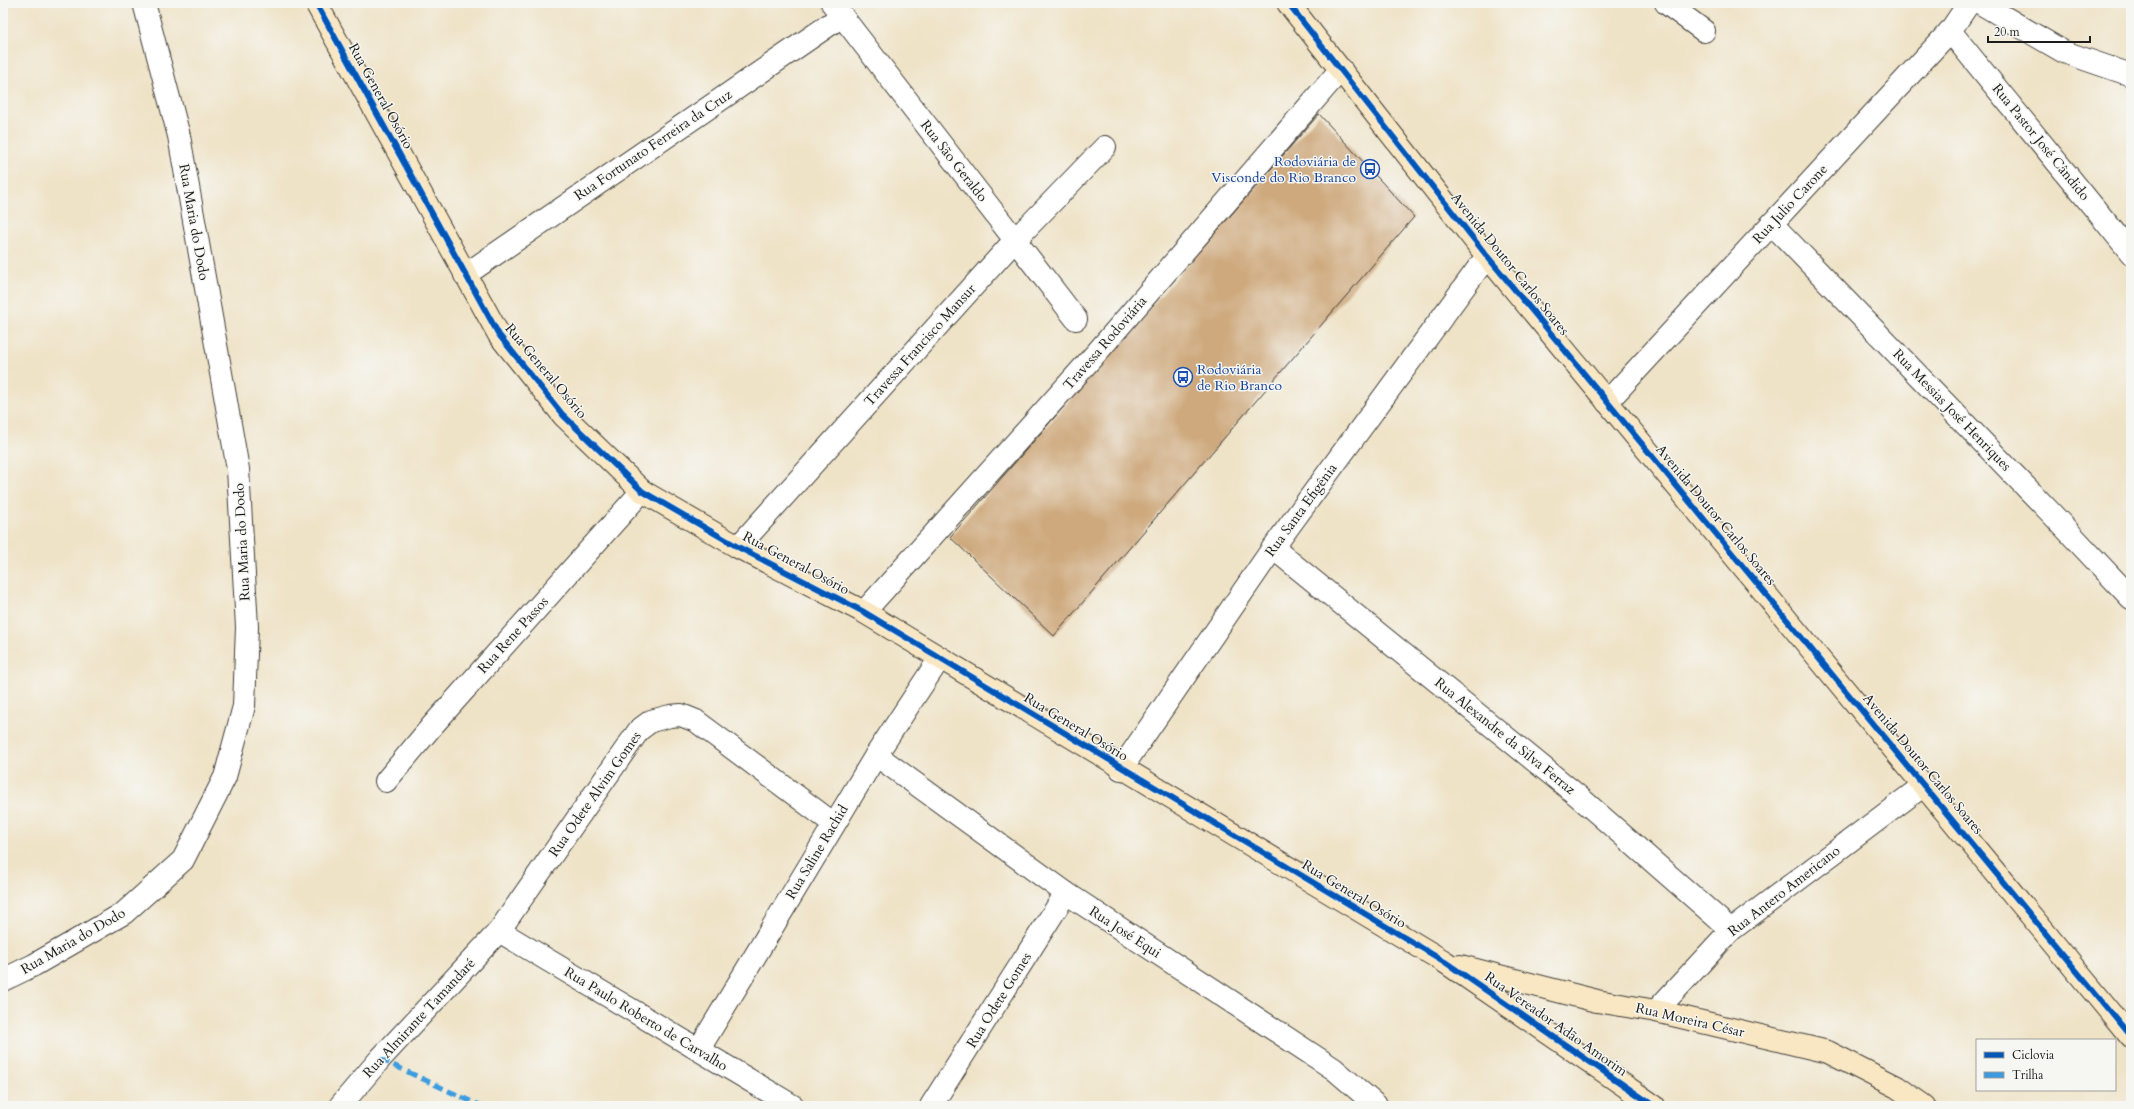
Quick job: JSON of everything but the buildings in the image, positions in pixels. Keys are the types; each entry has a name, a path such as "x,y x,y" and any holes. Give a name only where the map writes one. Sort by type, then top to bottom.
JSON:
{"street":[{"name":"Rua Maria do Dodo","path":"3,980 34,965 124,913 183,860 225,777 244,706 247,627 238,469 179,136 144,3"},
{"name":"Rua General Osório","path":"316,3 499,336 563,415 642,491 738,547 864,612 1121,769 1445,962"},
{"name":"Avenida Doutor Carlos Soares","path":"1288,3 1487,256 2131,1037"},
{"path":"1666,3 1704,31"},
{"name":"Rua Julio Carone","path":"1607,402 1950,31 1970,3"},
{"path":"1980,3 2064,52 2131,76"},
{"name":"Rua Fortunato Ferreira da Cruz","path":"465,275 837,9"},
{"name":"Rua São Geraldo","path":"837,9 1076,319"},
{"name":"Rua Pastor José Cândido","path":"1950,31 2131,253"},
{"name":"Travessa Rodoviária","path":"864,612 1099,350 1341,69"},
{"name":"Travessa Francisco Mansur","path":"738,547 1015,240 1105,147"},
{"name":"Rua Messias José Henriques","path":"1772,224 2051,512 2131,598"},
{"name":"Rua Santa Efigênia","path":"1121,769 1273,548 1487,256"},
{"name":"Rua Rene Passos","path":"386,781 432,726 642,491"},
{"name":"Rua Alexandre da Silva Ferraz","path":"1273,548 1578,796 1731,930"},
{"name":"Rua Saline Rachid","path":"699,1050 876,755 940,658"},
{"name":"Rua Odete Alvim Gomes","path":"499,931 640,730 652,721 681,715 696,721 834,824"},
{"name":"Rua José Equi","path":"876,755 1066,893 1334,1069 1376,1106"},
{"name":"Rua Antero Americano","path":"1656,1011 1731,930 1924,785"},
{"name":"Rua Odete Gomes","path":"932,1106 1066,893"},
{"name":"Rua Paulo Roberto de Carvalho","path":"499,931 793,1106"},
{"name":"Rua Almirante Tamandaré","path":"340,1106 380,1059 499,931"},
{"name":"Rua Moreira César","path":"1445,962 1598,1001 1656,1011 1828,1052 1897,1087 1924,1106"},
{"name":"Rua Vereador Adão Amorim","path":"1445,962 1654,1106"}],"marked path":[{"path":"380,1059 481,1106"}],"cycle path":[{"path":"316,3 499,335 563,415 642,491 738,547 864,612 1445,962 1654,1106"},
{"path":"1288,3 1487,256 2131,1037"}],"place":[{"name":"Rodoviária de Visconde do Rio Branco","path":"1370,169"},
{"name":"Rodoviária de Rio Branco","path":"1183,377"}]}
